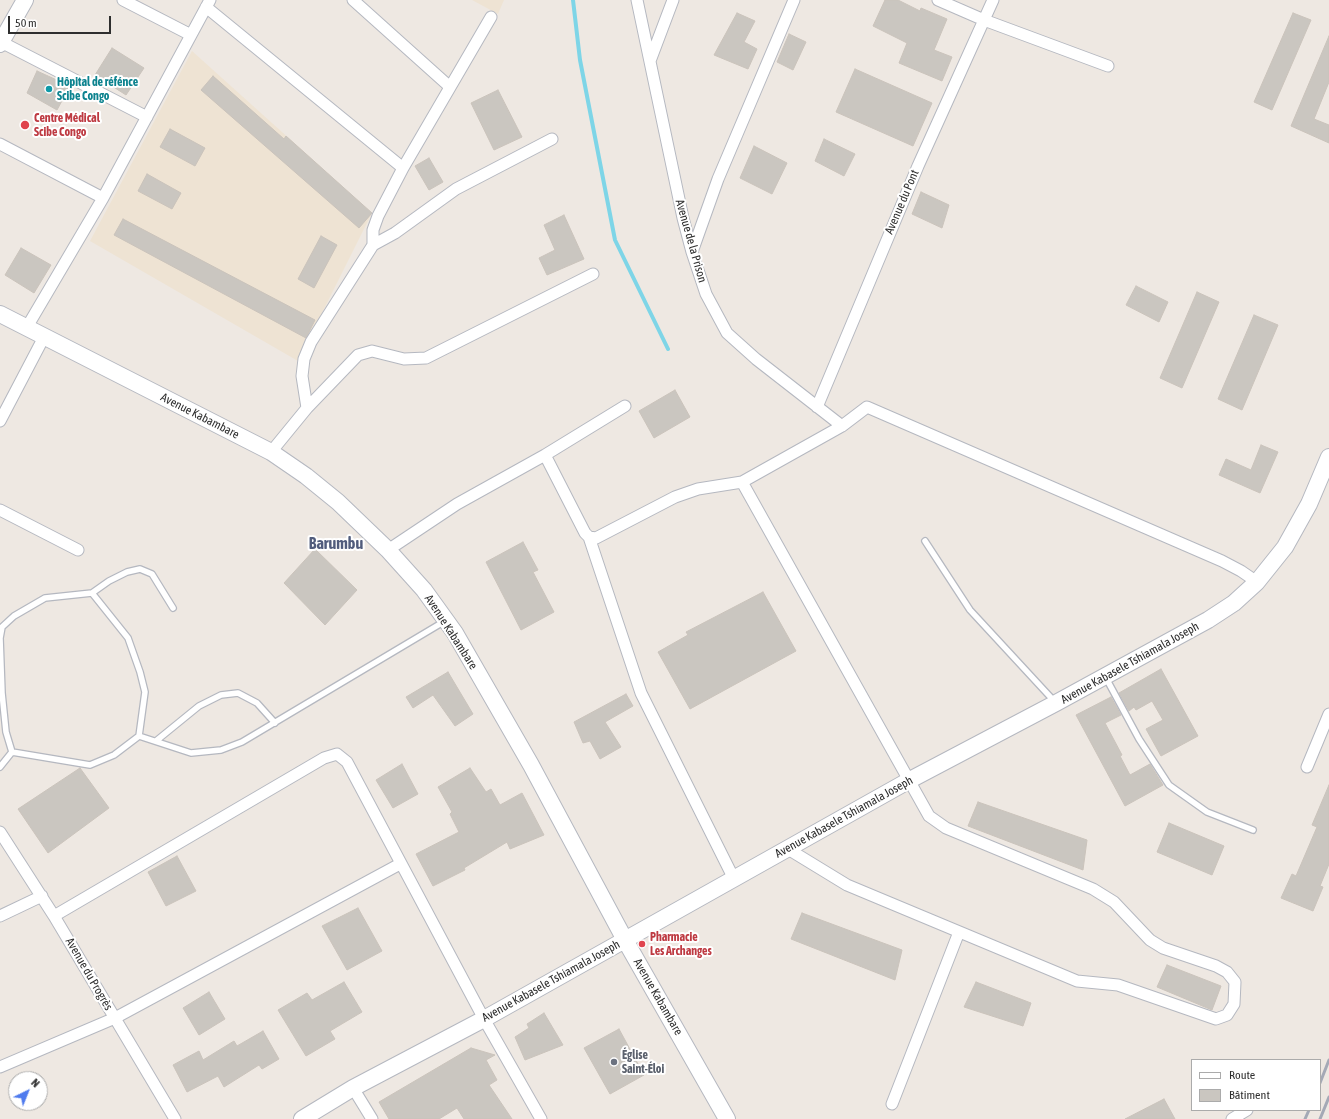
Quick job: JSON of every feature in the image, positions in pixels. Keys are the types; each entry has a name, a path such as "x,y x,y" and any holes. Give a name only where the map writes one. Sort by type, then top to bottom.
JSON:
{"main road":[{"path":"1,43 25,0"},
{"name":"Avenue Kabambare","path":"0,314 272,452 306,476 338,502 388,550 424,590 446,621 531,765 625,940 728,1119"},
{"name":"Avenue Kabasele Tshiamala Joseph","path":"302,1119 353,1088 484,1019 908,780 1056,703 1208,620 1234,603 1257,582 1285,547 1309,504 1329,458"}],"street":[{"path":"123,0 191,35"},
{"path":"352,0 450,87"},
{"name":"Avenue de la Prison","path":"637,0 692,252 706,294 727,333 756,359 842,426"},
{"path":"650,61 673,0"},
{"path":"692,252 718,179 794,0"},
{"path":"938,0 984,20 1108,66"},
{"name":"Avenue du Pont","path":"817,407 918,166 993,0"},
{"path":"27,327 103,198 208,4 404,168"},
{"path":"373,245 373,230 378,216 491,17"},
{"path":"1,43 147,117"},
{"path":"306,408 302,376 304,359 311,342 373,245 395,233 456,189 552,139"},
{"path":"0,144 103,198"},
{"path":"272,452 306,408 358,355 372,351 404,359 426,358 593,274"},
{"path":"0,421 44,337"},
{"path":"388,550 457,504 545,455 626,406"},
{"path":"545,455 584,533 589,537 596,538 675,497 698,489 742,482 842,426 867,407 1195,551 1222,561 1241,570 1257,582"},
{"path":"742,482 929,816 946,828 1093,889 1114,902 1150,940 1163,948 1216,966 1226,972 1235,982 1234,1004 1227,1015 1216,1019 1118,985 1077,982 847,885 788,849"},
{"path":"0,510 78,550"},
{"path":"589,537 641,693 734,879"},
{"path":"1307,767 1329,714"},
{"path":"54,916 332,754 337,754 347,762 400,864 484,1019 541,1119"},
{"name":"Avenue du Progrès","path":"0,832 42,896 175,1119"},
{"path":"0,1067 115,1018 400,864"},
{"path":"0,916 42,896"},
{"path":"892,1104 959,932"},
{"path":"353,1088 372,1119"},
{"path":"1232,1119 1245,1111"}],"lane":[{"path":"925,541 970,610 1056,703"},
{"path":"12,752 6,732 2,693 0,638 2,627 14,616 45,598 92,593 128,572 140,569 152,574 173,608"},
{"path":"12,752 90,765 114,755 139,736 145,692 140,672 128,638 92,593"},
{"path":"139,736 191,753 221,750 242,742 446,621"},
{"path":"1105,676 1139,739 1169,785 1207,812 1253,830"},
{"path":"156,741 199,706 221,695 238,693 257,703 274,723"},
{"path":"0,767 12,752"}],"shaded area":[{"path":"472,0 504,0 498,14"},
{"path":"192,51 372,213 298,361 90,241"}],"building":[{"path":"885,0 898,0 920,11 921,8 947,19 934,50 952,57 942,81 899,63 907,43 873,26"},
{"path":"737,13 755,21 744,42 757,49 748,69 714,55"},
{"path":"1293,13 1311,20 1272,110 1254,102"},
{"path":"789,34 806,42 793,70 777,62"},
{"path":"1329,36 1329,82 1314,119 1329,125 1329,143 1291,126"},
{"path":"112,48 144,68 126,95 95,75"},
{"path":"855,69 932,103 913,146 836,112"},
{"name":"Hôpital de réfénce Scibe Congo","path":"37,71 70,86 57,110 27,93"},
{"path":"213,76 284,139 286,136 372,213 359,228 201,90"},
{"path":"498,90 522,137 494,150 471,103"},
{"path":"170,129 205,148 195,166 160,147"},
{"path":"824,139 855,154 844,176 815,161"},
{"path":"754,146 787,163 772,194 740,178"},
{"path":"429,158 443,182 429,190 415,166"},
{"path":"147,174 181,193 172,209 138,191"},
{"path":"921,192 949,205 942,228 912,214"},
{"path":"564,215 584,259 547,275 539,258 555,250 544,225"},
{"path":"123,219 315,320 306,338 114,235"},
{"path":"321,236 337,245 314,288 298,279"},
{"path":"21,248 51,265 34,293 5,275"},
{"path":"1136,286 1168,302 1159,322 1126,305"},
{"path":"1197,292 1219,302 1182,388 1160,378"},
{"path":"1254,315 1278,325 1242,410 1218,399"},
{"path":"675,390 690,417 654,438 639,411"},
{"path":"1261,445 1278,452 1260,493 1219,475 1226,459 1251,470"},
{"path":"523,542 538,570 533,572 554,612 521,630 486,562"},
{"path":"315,549 357,590 325,625 284,583"},
{"path":"763,592 796,651 690,709 658,652 688,635 686,632"},
{"path":"1161,669 1198,736 1161,756 1146,729 1163,720 1152,701 1136,710 1134,707 1129,711 1119,693"},
{"path":"448,672 473,714 455,726 433,695 413,708 406,697"},
{"path":"626,694 633,706 605,722 621,747 600,759 590,741 583,743 574,722"},
{"path":"1111,697 1121,715 1105,723 1122,755 1120,756 1130,775 1150,764 1163,785 1125,806 1076,715"},
{"path":"402,764 418,794 393,808 376,780"},
{"path":"80,768 109,808 48,853 18,809"},
{"path":"470,768 486,792 491,789 500,805 522,793 544,835 510,849 507,842 464,868 465,870 433,886 416,854 459,832 450,814 452,812 438,787"},
{"path":"1329,785 1329,864 1320,886 1323,887 1313,911 1281,898 1292,874 1296,876 1317,827 1312,825"},
{"path":"978,802 1087,840 1083,870 968,826"},
{"path":"1169,823 1224,846 1212,875 1157,852"},
{"path":"177,856 196,891 166,906 148,872"},
{"path":"358,908 382,951 347,970 322,926"},
{"path":"802,913 902,950 895,980 791,939"},
{"path":"1167,965 1221,986 1212,1010 1157,987"},
{"path":"344,982 362,1012 330,1031 335,1039 306,1056 278,1010 307,993 312,1000"},
{"path":"976,982 1031,1003 1023,1026 964,1007"},
{"path":"209,992 225,1019 199,1035 183,1008"},
{"path":"544,1013 563,1045 525,1060 515,1037 529,1028 527,1024"},
{"name":"Église Saint-Éloi","path":"619,1029 644,1075 610,1094 584,1048"},
{"path":"263,1031 279,1059 262,1069 259,1065 224,1087 218,1076 187,1092 173,1065 199,1051 203,1060 234,1041 237,1046"},
{"path":"471,1048 495,1055 486,1060 497,1080 489,1085 512,1119 464,1119 457,1108 439,1119 389,1119 379,1102"},
{"path":"1164,1099 1175,1119 1125,1119"}],"waterway":[{"path":"573,0 580,60 615,240 668,349"}],"railway":[{"path":"1321,1080 1329,1060"},
{"path":"1320,1119 1329,1097"},
{"path":"1305,1119 1309,1111"}],"place":[{"name":"Hôpital de réfénce Scibe Congo","path":"49,89"},
{"name":"Centre Médical Scibe Congo","path":"25,125"},
{"name":"Pharmacie Les Archanges","path":"642,944"},
{"name":"Église Saint-Éloi","path":"614,1062"}],"district":[{"name":"Barumbu","path":"336,544"}]}
